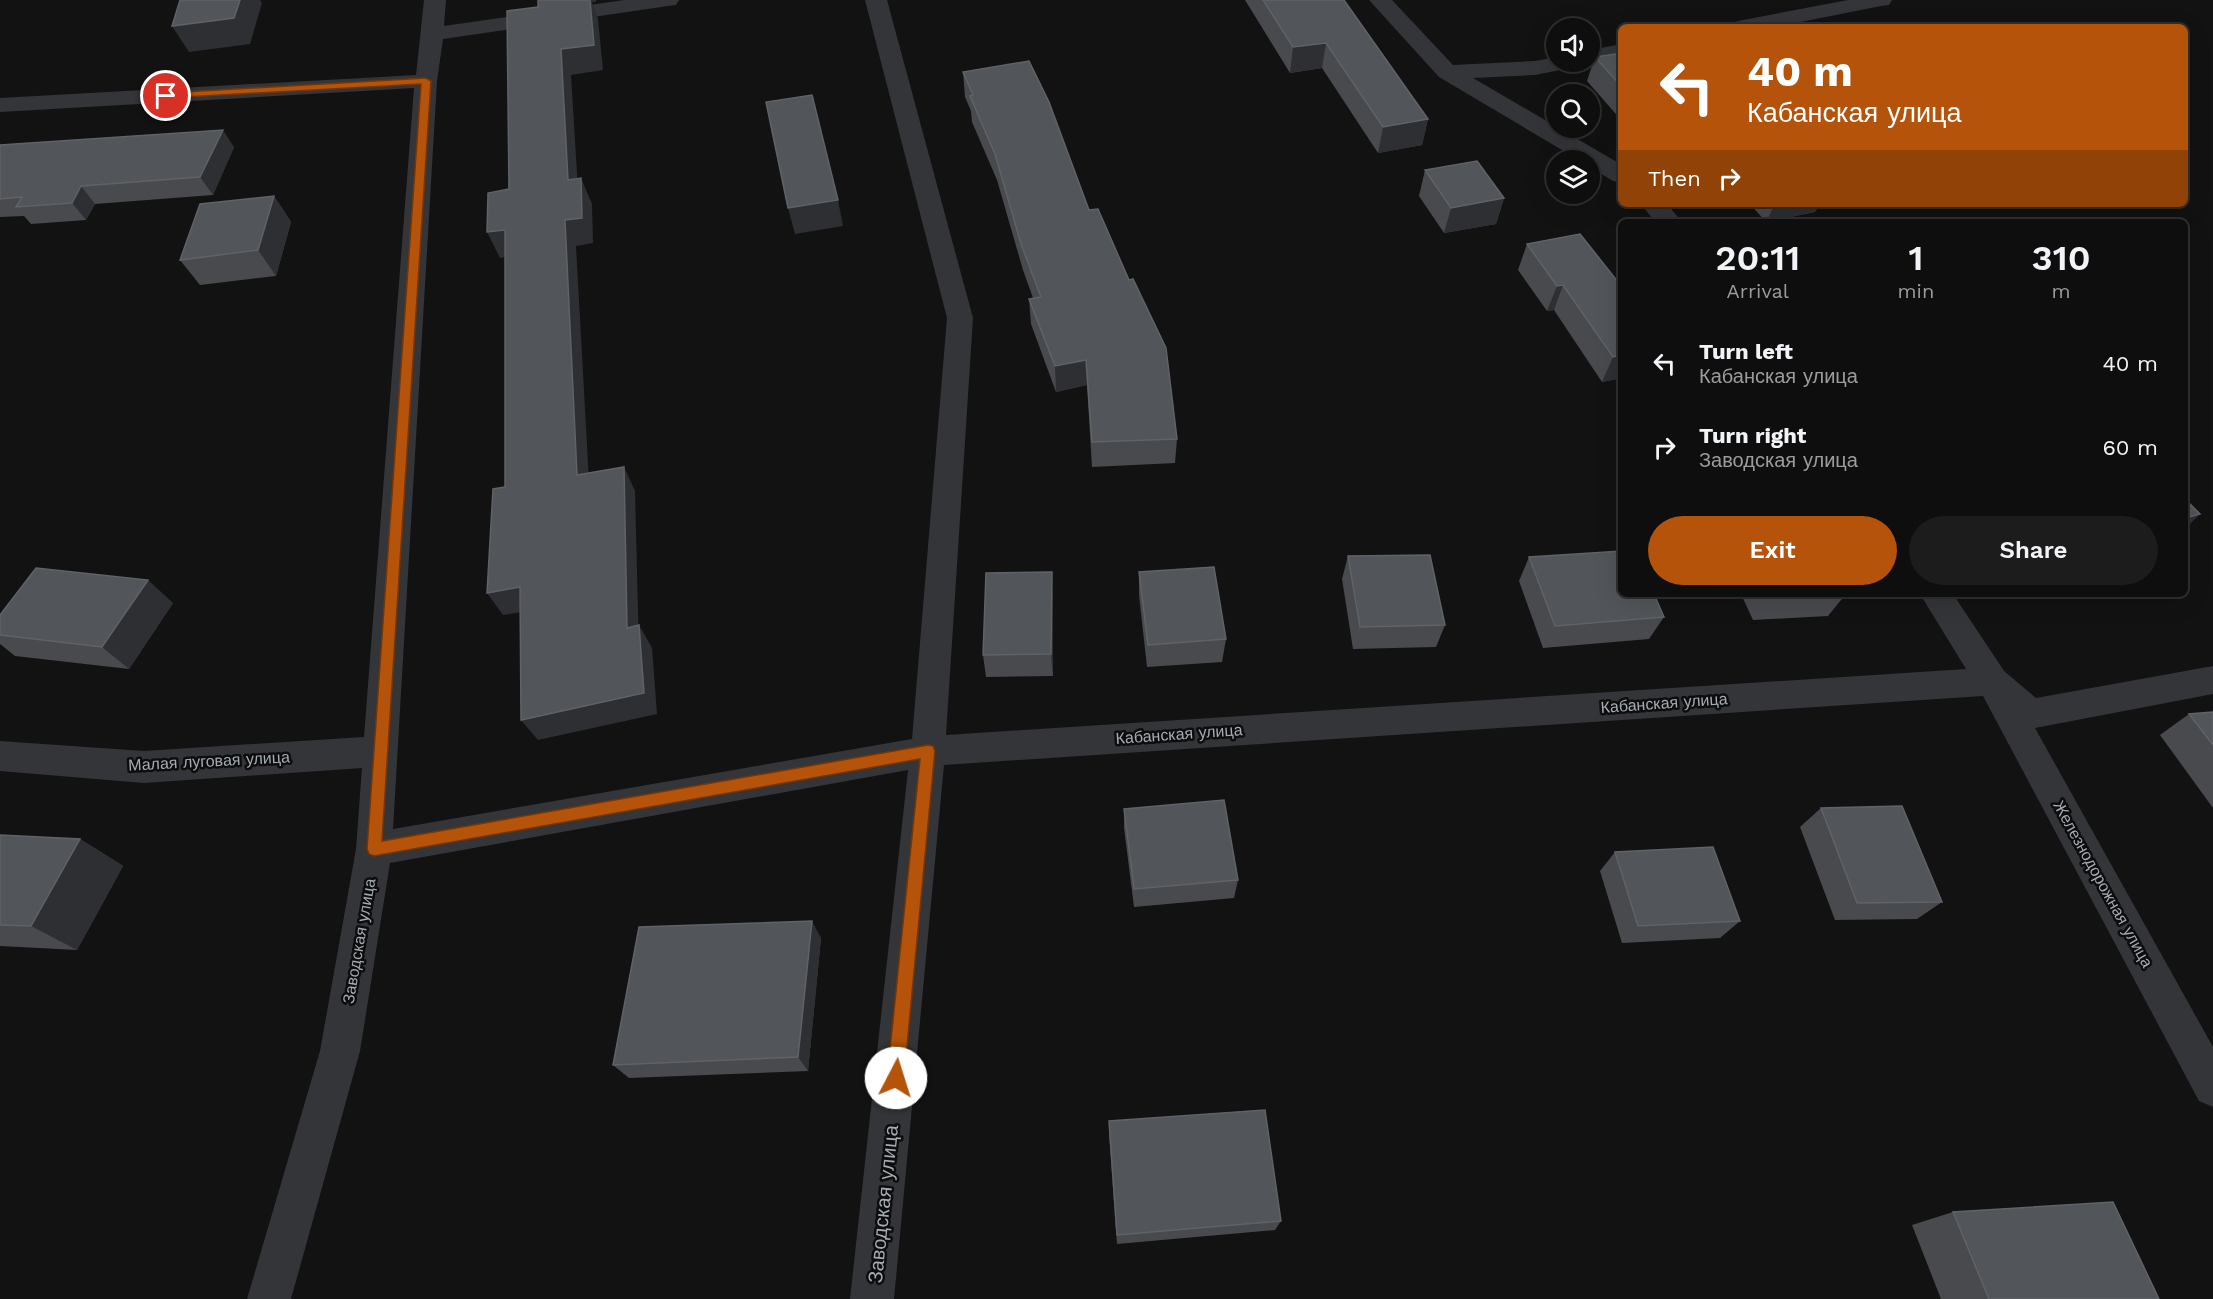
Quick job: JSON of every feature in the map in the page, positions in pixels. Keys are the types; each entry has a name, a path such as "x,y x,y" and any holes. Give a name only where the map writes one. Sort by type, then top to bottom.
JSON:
{"street":[{"name":"Заводская улица","path":"269,1299 340,1051 374,849 426,81 435,0"},
{"path":"433,34 668,0"},
{"name":"Заводская улица","path":"872,1299 928,751 960,318 876,0"},
{"path":"1380,0 1447,72 1618,174"},
{"path":"1758,24 1881,0"},
{"path":"1600,55 1618,52"},
{"path":"1447,72 1546,66"},
{"path":"0,105 426,81"},
{"path":"1656,207 1666,219"},
{"path":"1938,597 1992,681 2030,714 2213,680"},
{"name":"Кабанская улица","path":"374,849 928,751 1992,681"},
{"name":"Железнодорожная улица","path":"1992,681 2213,1087"},
{"name":"Малая луговая улица","path":"0,756 144,767 381,751"}],"building":[{"path":"180,0 240,0 234,18 172,26"},
{"path":"538,0 590,0 594,45 561,49 568,180 581,178 582,218 565,220 577,475 624,467 627,628 639,625 644,693 521,720 520,587 487,593 493,489 505,487 505,230 487,232 488,193 509,189 507,11 538,7"},
{"path":"1263,0 1344,0 1428,119 1383,127 1326,43 1293,47"},
{"path":"1618,54 1618,83 1600,63 1600,56"},
{"path":"1029,61 1049,102 1089,210 1098,209 1129,280 1133,279 1166,348 1177,439 1092,442 1086,360 1055,366 1029,299 1041,297 1021,244 995,154 970,96 973,95 963,72"},
{"path":"812,95 838,200 788,208 766,102"},
{"path":"223,130 200,177 81,186 72,203 16,207 22,197 0,199 0,145"},
{"path":"1477,161 1504,198 1451,208 1425,170"},
{"path":"274,196 258,250 180,260 200,204"},
{"path":"1580,234 1618,282 1618,356 1613,357 1563,285 1557,286 1527,244"},
{"path":"2188,502 2200,514 2188,517"},
{"path":"1618,551 1618,597 1655,597 1664,617 1555,626 1529,557"},
{"path":"1430,555 1445,625 1360,627 1348,556"},
{"path":"1214,567 1226,639 1148,645 1139,572"},
{"path":"36,568 148,580 102,647 0,635 0,615"},
{"path":"1052,572 1051,654 983,655 986,573"},
{"path":"2213,712 2213,745 2189,714"},
{"path":"1224,800 1238,880 1134,889 1124,809"},
{"path":"1902,806 1942,902 1857,903 1821,808"},
{"path":"0,835 80,839 31,926 0,925"},
{"path":"1713,847 1740,921 1638,926 1615,852"},
{"path":"812,921 798,1057 613,1065 639,927"},
{"path":"1265,1110 1281,1221 1117,1235 1109,1121"},
{"path":"2113,1202 2159,1299 1989,1299 1953,1212"}],"route":[{"path":"166,96 426,81 374,849 928,751 896,1078"}]}
